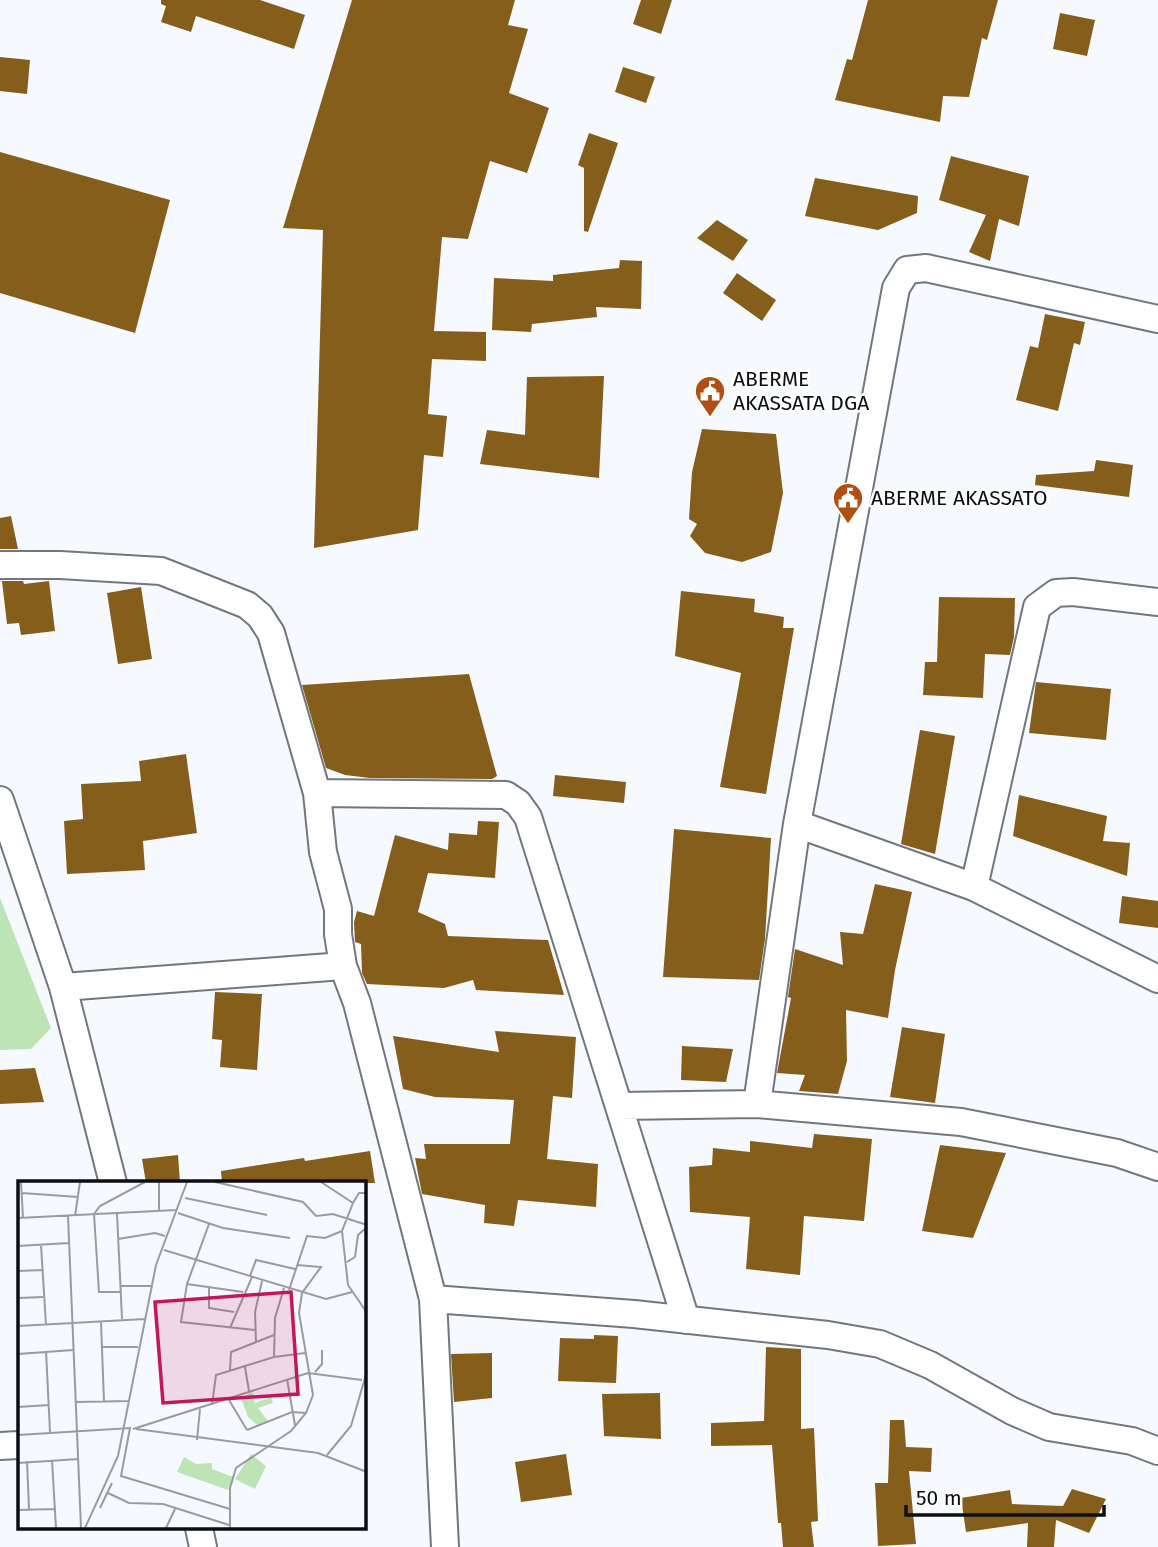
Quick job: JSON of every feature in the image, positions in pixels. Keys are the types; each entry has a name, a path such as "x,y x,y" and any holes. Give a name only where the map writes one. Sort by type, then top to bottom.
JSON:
{"street":[{"path":"757,1104 797,824 896,288 907,270 926,268 1158,319"},
{"path":"0,565 60,565 161,571 247,605 260,616 271,633 317,793 323,852 338,909 338,934 343,966 357,1003 433,1299 445,1547"},
{"path":"974,887 1037,607 1056,593 1073,592 1158,602"},
{"path":"317,793 506,795 518,803 528,817 686,1320"},
{"path":"0,800 63,987 112,1181"},
{"path":"797,824 974,887 1158,979"},
{"path":"63,987 343,966"},
{"path":"619,1106 757,1104 961,1122 1117,1153 1158,1167"},
{"path":"433,1299 686,1320 828,1335 880,1344 930,1365 1012,1411 1049,1427 1132,1441 1158,1451"},
{"path":"0,1446 18,1445"}],"green space":[{"path":"0,898 51,1028 31,1049 0,1050"}],"building":[{"path":"161,0 260,0 305,15 294,49 196,16 191,32 161,22 166,6 161,4"},
{"path":"352,0 515,0 508,25 528,29 509,93 549,108 527,173 490,161 468,239 442,237 434,331 486,332 486,361 432,359 428,414 447,416 443,457 424,455 418,530 314,548 323,230 283,228"},
{"path":"641,0 672,0 661,34 633,24"},
{"path":"868,0 998,0 987,40 982,38 969,97 943,96 940,122 835,100 847,59 852,60"},
{"path":"1060,13 1095,20 1087,56 1053,49"},
{"path":"0,57 30,60 27,94 0,91"},
{"path":"623,67 655,77 646,103 615,92"},
{"path":"589,133 618,143 588,232 584,231 584,168 578,165"},
{"path":"0,152 170,200 135,333 0,293"},
{"path":"951,156 1029,176 1019,226 999,219 990,261 969,252 986,215 939,200"},
{"path":"815,178 918,196 917,213 878,230 805,216"},
{"path":"717,220 748,240 733,261 697,238"},
{"path":"620,260 642,261 641,309 596,307 597,317 532,324 531,332 492,330 494,278 553,281 553,275 619,268"},
{"path":"737,273 776,300 762,321 723,293"},
{"path":"1045,314 1085,322 1080,345 1074,343 1058,411 1016,400 1030,346 1038,348"},
{"path":"604,376 599,478 480,464 487,430 525,435 527,377"},
{"path":"702,429 776,434 783,493 771,552 742,562 705,553 690,536 697,524 689,519 692,472"},
{"path":"1096,460 1133,465 1129,497 1035,485 1036,475 1094,471"},
{"path":"11,516 18,549 0,549 0,518"},
{"path":"2,581 23,581 24,584 49,581 55,631 21,635 19,623 7,624"},
{"path":"141,587 152,659 118,664 107,593"},
{"path":"681,591 755,599 754,612 784,617 783,628 794,628 766,794 720,787 741,673 675,656"},
{"path":"939,597 1015,598 1014,637 1010,655 985,654 983,698 923,695 925,662 937,662"},
{"path":"469,674 497,776 492,779 370,778 345,775 326,768 302,685"},
{"path":"1036,682 1111,689 1106,740 1029,733"},
{"path":"920,730 955,736 935,854 901,844"},
{"path":"186,754 197,833 143,841 145,870 67,874 64,821 83,819 81,784 141,781 139,761"},
{"path":"555,775 626,782 624,803 553,796"},
{"path":"1019,795 1107,816 1103,841 1130,843 1127,876 1013,836"},
{"path":"478,821 499,822 495,878 428,873 418,912 445,924 448,936 548,940 564,995 476,990 473,980 444,988 367,984 362,973 361,944 355,942 354,922 357,911 374,916 395,835 448,850 449,833 477,835"},
{"path":"674,829 771,838 765,939 759,980 663,977"},
{"path":"875,884 912,892 895,970 888,1018 846,1010 847,1061 838,1094 799,1091 805,1075 777,1073 791,998 788,997 795,949 843,965 840,932 863,934"},
{"path":"1122,896 1158,901 1158,928 1119,923"},
{"path":"215,992 262,994 257,1070 220,1067 222,1040 212,1039"},
{"path":"902,1027 945,1034 935,1103 890,1097"},
{"path":"495,1031 576,1037 572,1098 553,1096 547,1159 598,1164 596,1207 518,1200 514,1226 484,1223 485,1205 422,1194 415,1158 426,1159 424,1144 510,1144 514,1100 435,1097 403,1089 393,1036 499,1052"},
{"path":"682,1046 733,1049 726,1082 681,1080"},
{"path":"35,1068 44,1102 0,1104 0,1070"},
{"path":"814,1134 872,1139 864,1221 804,1216 800,1275 746,1269 750,1217 690,1212 689,1167 712,1165 713,1148 750,1152 750,1141 812,1148"},
{"path":"940,1145 1006,1153 973,1238 922,1231"},
{"path":"370,1151 375,1183 222,1181 221,1171 304,1158 305,1161"},
{"path":"178,1155 180,1181 146,1181 142,1159"},
{"path":"594,1335 618,1336 616,1383 558,1381 560,1338 594,1339"},
{"path":"766,1347 801,1349 801,1429 814,1428 818,1521 811,1522 814,1547 783,1547 781,1523 778,1523 772,1445 711,1446 711,1423 764,1421"},
{"path":"492,1353 492,1398 454,1402 451,1354"},
{"path":"660,1393 661,1439 604,1436 602,1394"},
{"path":"890,1420 904,1420 906,1447 932,1448 931,1472 909,1471 916,1544 878,1546 875,1483 888,1483"},
{"path":"566,1454 572,1495 521,1502 515,1462"},
{"path":"1072,1489 1106,1499 1089,1533 1056,1520 1054,1547 1027,1547 1028,1523 966,1532 961,1498 1010,1490 1012,1504 1063,1506"}],"place":[{"name":"ABERME AKASSATA DGA","path":"710,418"},
{"name":"ABERME AKASSATO","path":"848,525"}]}
